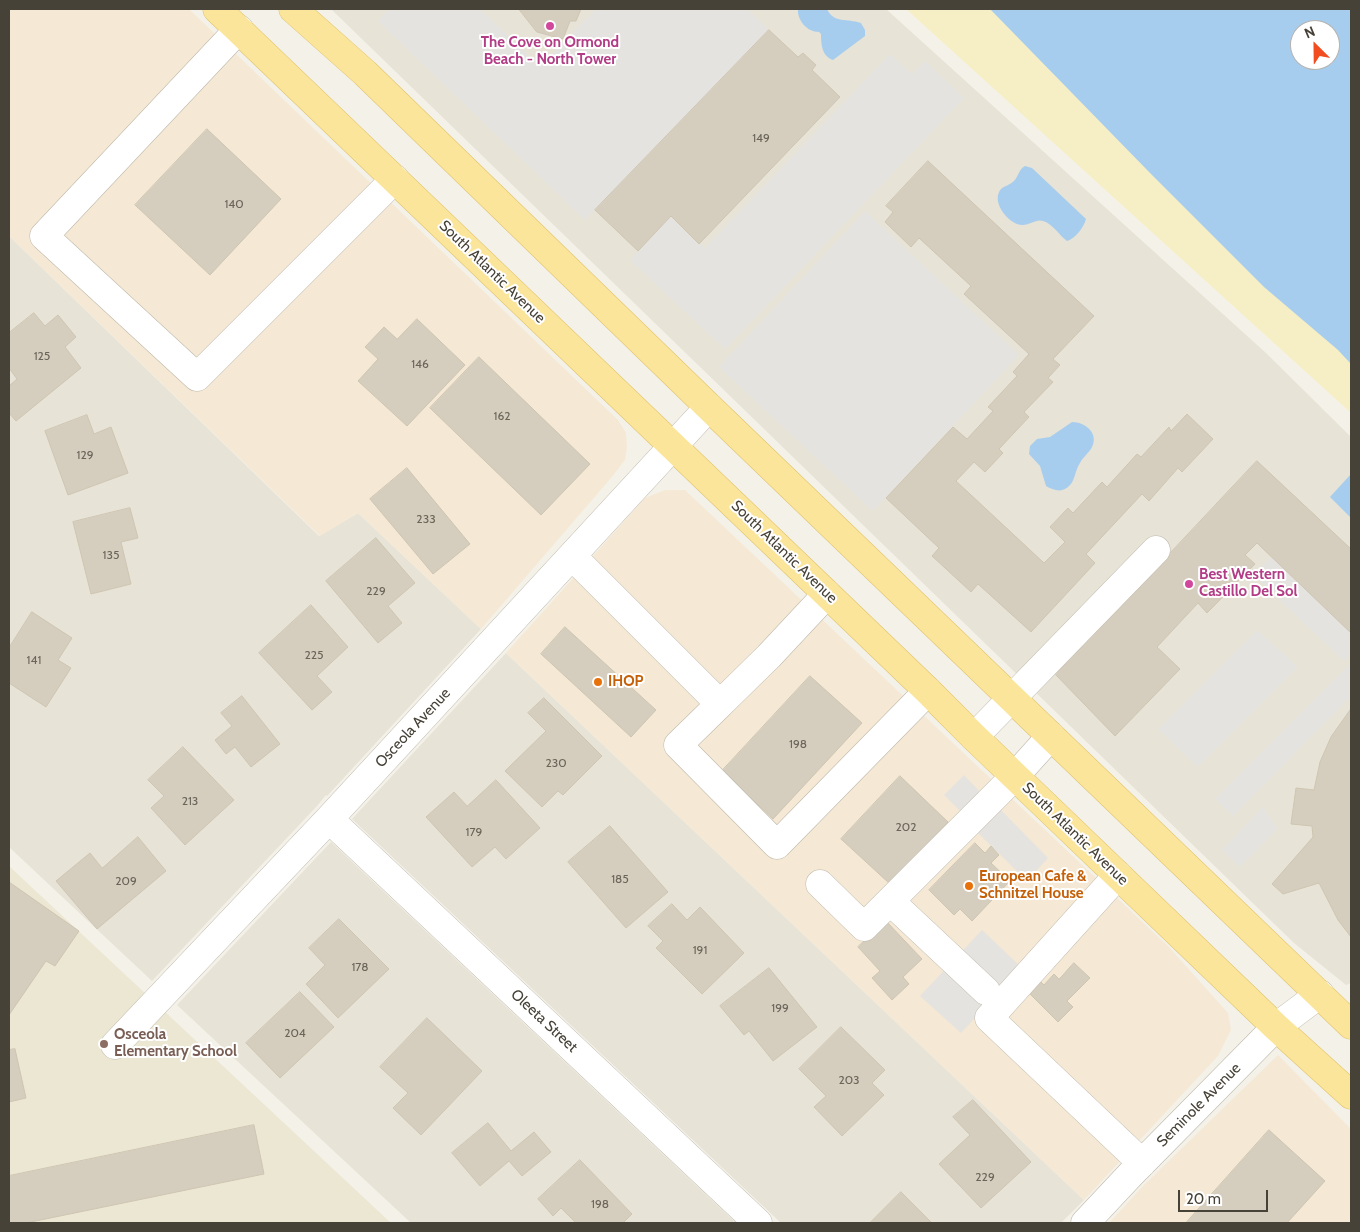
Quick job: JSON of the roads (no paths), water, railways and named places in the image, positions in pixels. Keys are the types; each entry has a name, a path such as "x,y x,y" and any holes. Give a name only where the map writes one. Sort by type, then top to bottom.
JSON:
{"main road":[{"name":"South Atlantic Avenue","path":"217,9 1276,1027 1351,1095"},
{"path":"293,9 365,73 1351,1025"}],"street":[{"path":"239,30 44,236 197,377 395,179"},
{"name":"Osceola Avenue","path":"115,1045 329,819 709,407"},
{"path":"974,737 1156,550"},
{"path":"572,556 720,704"},
{"path":"827,594 769,656 678,745 777,845 928,691"},
{"path":"820,884 864,927 1015,776 1051,736"},
{"name":"Oleeta Street","path":"329,819 758,1223"},
{"path":"1118,875 989,1018 1142,1164"},
{"path":"890,901 986,991"},
{"name":"Seminole Avenue","path":"1084,1223 1276,1027 1320,994"}],"water":[{"path":"798,9 827,9 837,19 861,23 865,30 865,36 833,60 824,53 821,34 804,25 799,17"},
{"path":"990,9 1351,9 1351,364 1338,350 1264,287"},
{"path":"1025,166 1032,168 1086,219 1079,232 1070,240 1067,241 1046,222 1040,220 1025,225 1017,224 1008,219 1001,210 998,194 1002,188 1014,181"},
{"path":"1072,422 1077,422 1090,429 1094,442 1078,466 1070,485 1063,490 1054,490 1046,486 1040,466 1029,454 1030,446 1037,439 1050,437"},
{"path":"1351,474 1351,518 1330,497"}],"place":[{"name":"The Cove on Ormond Beach - North Tower","path":"550,26"},
{"name":"Best Western Castillo Del Sol","path":"1189,584"},
{"name":"IHOP","path":"598,682"},
{"name":"European Cafe & Schnitzel House","path":"969,886"},
{"name":"Osceola Elementary School","path":"104,1044"}]}
